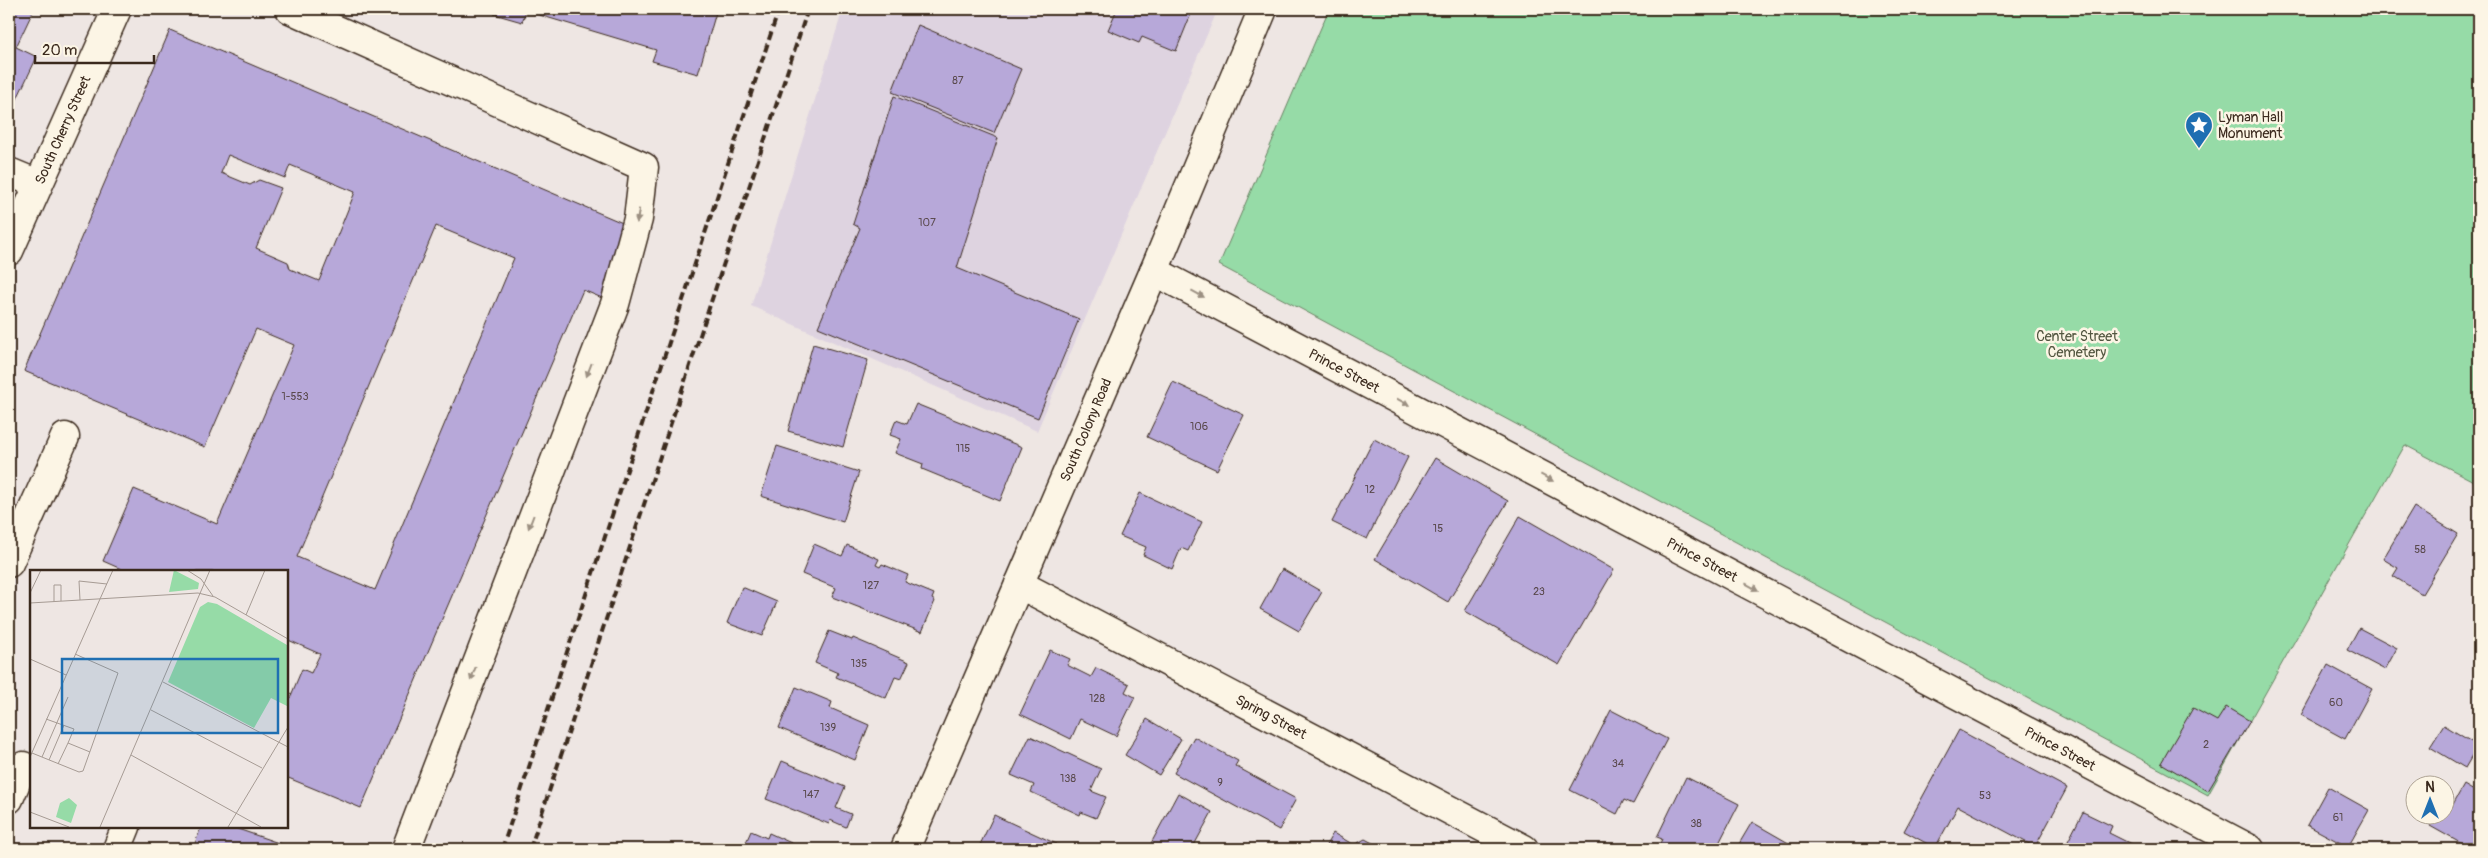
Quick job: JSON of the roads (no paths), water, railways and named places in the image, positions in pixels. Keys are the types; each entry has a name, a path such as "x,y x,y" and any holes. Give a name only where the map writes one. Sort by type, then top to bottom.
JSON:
{"street":[{"name":"South Cherry Street","path":"9,251 117,9"},
{"path":"290,9 644,167 638,219 615,304 408,846"},
{"name":"South Colony Road","path":"905,849 1154,271 1263,9"},
{"path":"9,172 38,184"},
{"name":"Prince Street","path":"1154,271 2250,849"},
{"path":"9,563 65,437"},
{"name":"Spring Street","path":"1019,584 1524,849"},
{"path":"9,799 21,765"},
{"path":"116,849 126,828"}],"railway":[{"path":"502,849 779,9"},
{"path":"530,849 808,9"}],"place":[{"name":"Lyman Hall Monument","path":"2199,149"}],"park label":[{"name":"Center Street Cemetery","path":"2077,344"}]}
